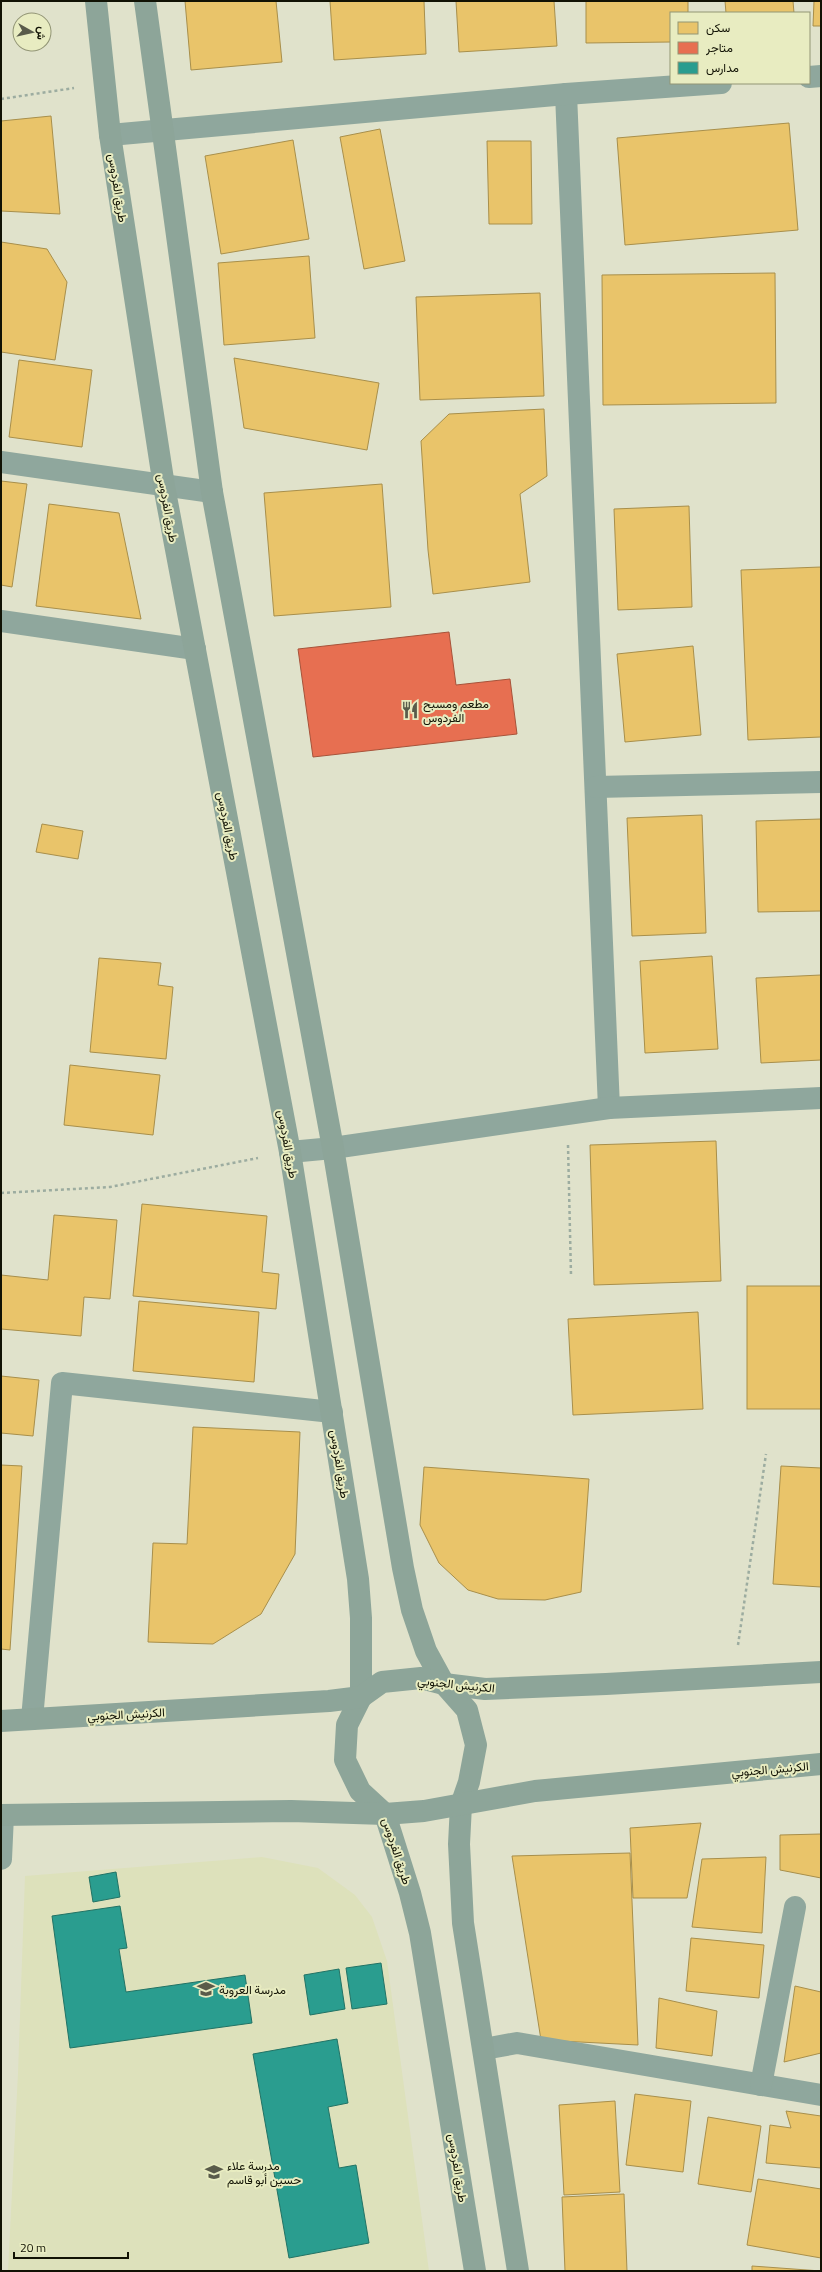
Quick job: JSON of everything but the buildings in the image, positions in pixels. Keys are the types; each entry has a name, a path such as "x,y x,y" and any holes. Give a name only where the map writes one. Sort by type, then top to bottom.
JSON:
{"street":[{"name":"طريق الفردوس","path":"96,1 110,135 164,486 290,1152 358,1579 361,1618 361,1697 347,1725 345,1760 360,1792 385,1814 408,1886 420,1933 475,2271"},
{"path":"145,1 161,130 212,492 332,1148 403,1568 412,1610 426,1651 444,1684 467,1710 476,1745 469,1782 461,1805 459,1844 463,1923 518,2271"},
{"path":"810,77 821,76"},
{"path":"110,135 566,94 706,84"},
{"path":"566,94 609,1108"},
{"path":"1,462 212,492"},
{"path":"1,621 195,649"},
{"path":"596,787 821,782"},
{"path":"290,1152 332,1148 609,1108 821,1098"},
{"path":"32,1719 62,1382 332,1412"},
{"name":"الكرنيش الجنوبي","path":"1,1721 284,1705 361,1697 382,1682 421,1678 444,1684 485,1689 530,1688 821,1672"},
{"name":"الكرنيش الجنوبي","path":"2,1815 290,1811 385,1814 424,1811 534,1791 821,1764"},
{"path":"1,1859 2,1815"},
{"path":"761,2085 795,1907"},
{"path":"484,2050 517,2042 821,2095"}],"path":[{"path":"1,99 105,84"},
{"path":"567,1114 571,1275"},
{"path":"1,1193 110,1187 290,1152"},
{"path":"734,1677 766,1454"}],"shaded area":[{"path":"262,1857 318,1868 355,1895 372,1917 387,1961 429,2271 8,2271 18,2073 25,1876"}],"place":[{"name":"مطعم ومسبح الفردوس","path":"410,710"},
{"name":"مدرسة العروبة","path":"206,1989"},
{"name":"مدرسة علاء حسين أبو قاسم","path":"214,2172"}]}
